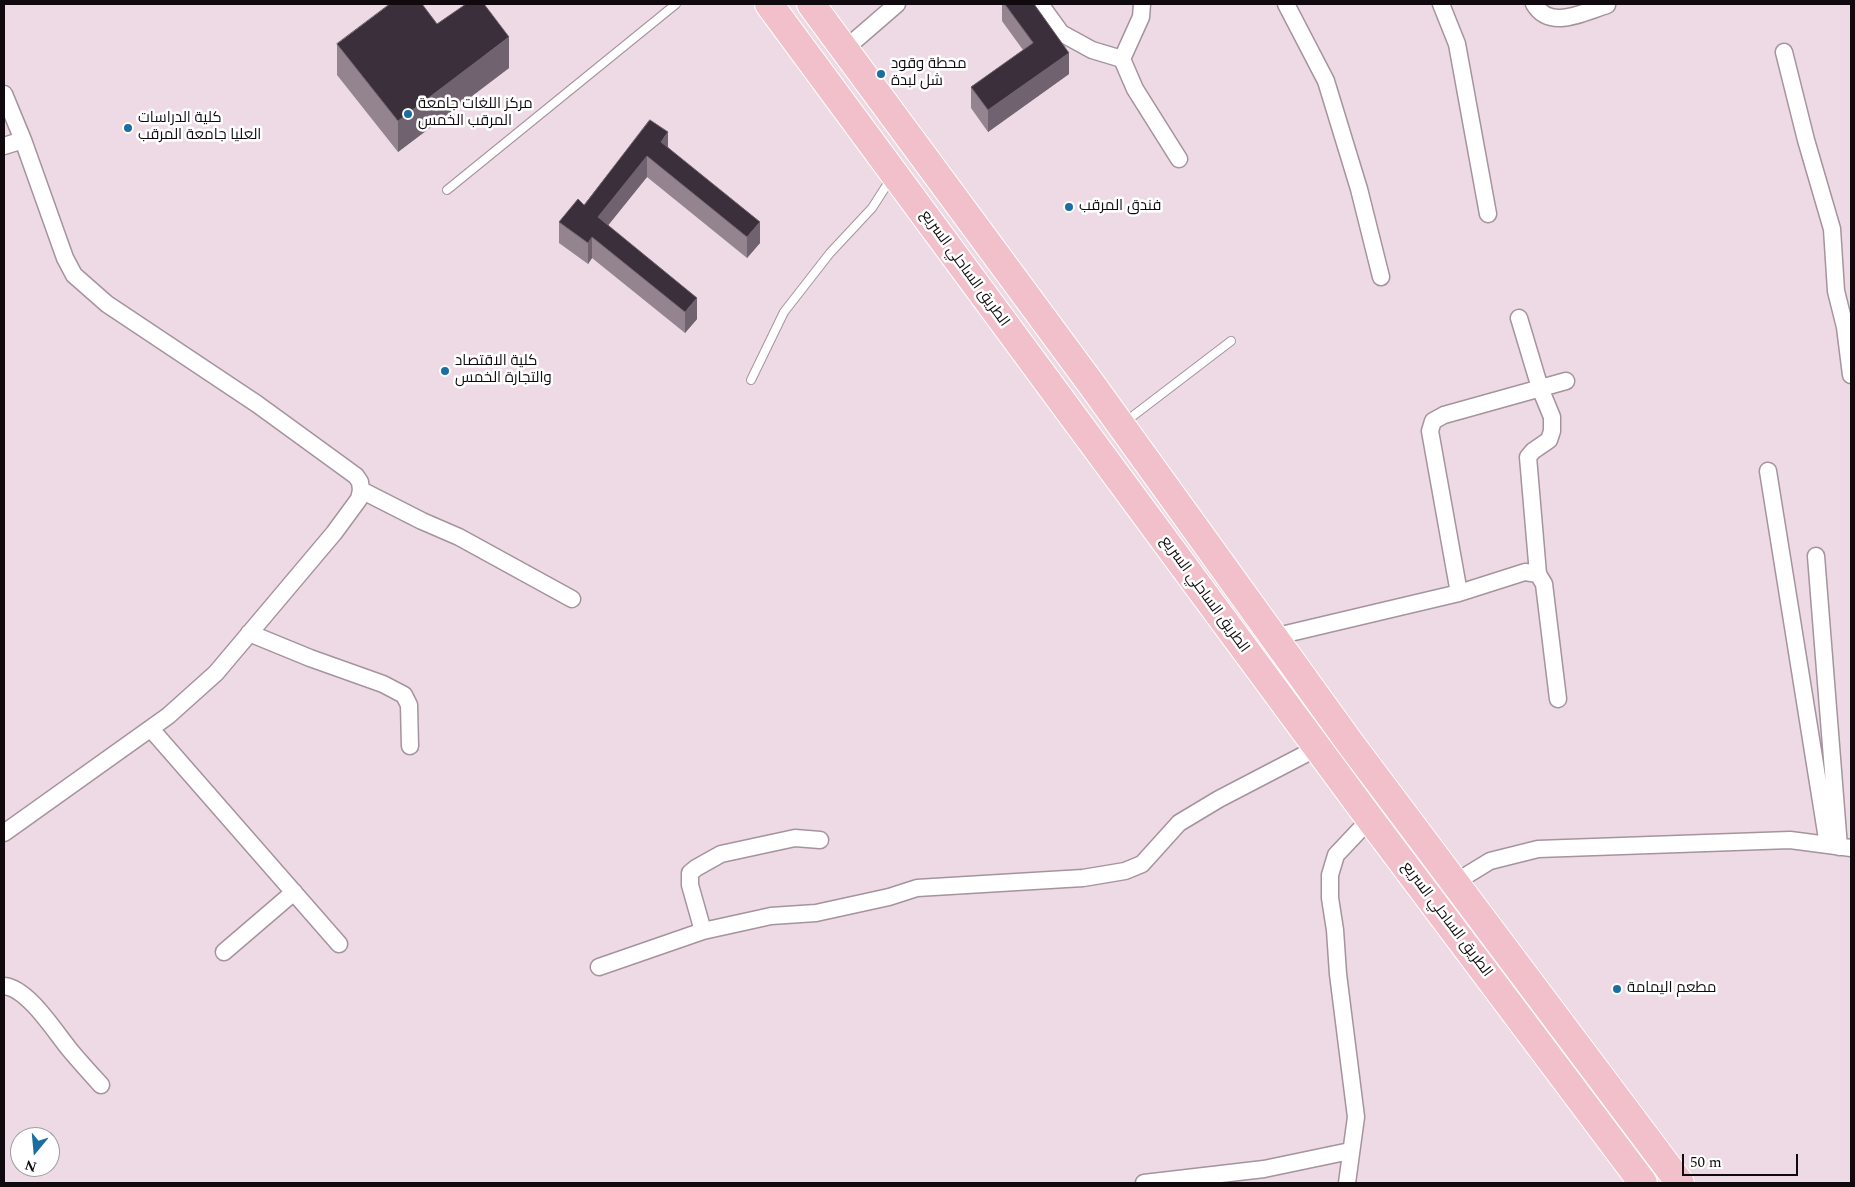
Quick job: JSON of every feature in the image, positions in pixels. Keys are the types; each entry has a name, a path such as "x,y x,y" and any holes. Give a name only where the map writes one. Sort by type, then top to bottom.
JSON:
{"highway":[{"name":"الطريق الساحلي السريع","path":"769,4 1317,748 1643,1183"},
{"name":"الطريق الساحلي السريع","path":"811,4 1121,425 1273,637 1454,883 1680,1183"}],"street":[{"path":"845,49 897,4"},
{"path":"1040,4 1061,33 1092,50 1122,60 1135,89 1179,159"},
{"path":"1122,60 1141,17 1142,4"},
{"path":"1286,4 1326,81 1359,189 1381,277"},
{"path":"1441,4 1457,44 1488,214"},
{"path":"1534,4 1550,18 1565,19 1607,5"},
{"path":"1784,52 1806,140 1832,229 1836,291 1845,327 1851,375"},
{"path":"4,94 74,275 107,304 327,454 356,476 360,482 361,490 359,499 334,533 216,673 168,716 4,833"},
{"path":"4,146 23,140"},
{"path":"1519,318 1540,388 1552,417 1552,431 1549,440 1533,451 1528,458 1538,574 1544,584 1558,699"},
{"path":"1458,593 1430,431 1433,421 1444,415 1566,381"},
{"path":"1768,471 1840,846"},
{"path":"361,490 422,521 459,537 572,599"},
{"path":"1816,556 1840,846"},
{"path":"1273,637 1458,593 1524,572 1538,574"},
{"path":"249,633 310,658 383,684 404,695 409,705 410,746"},
{"path":"150,729 338,944"},
{"path":"598,967 703,931 771,916 816,913 889,897 917,888 1083,878 1125,871 1142,864 1179,823 1219,799 1317,748"},
{"path":"1347,1183 1356,1117 1338,974 1335,930 1330,898 1330,876 1336,855 1370,819"},
{"path":"703,931 690,885 690,873 696,868 721,854 795,838 820,840"},
{"path":"1454,883 1490,861 1538,848 1760,840 1790,840 1840,846"},
{"path":"224,952 294,892"},
{"path":"4,986 8,986 20,993 39,1010 70,1050 101,1085"},
{"path":"1144,1183 1264,1168 1350,1151"}],"lane":[{"path":"448,190 676,4"},
{"path":"751,380 784,312 830,253 872,208 894,174"},
{"path":"1121,425 1230,341"}],"building":[{"path":"390,4 422,4 437,24 466,4 484,4 509,37 398,121 337,44"},
{"path":"1005,4 1034,4 1069,53 988,110 971,87 1033,43"},
{"path":"650,120 668,132 661,142 760,222 747,237 647,156 598,217 697,298 685,312 592,237 588,243 559,222 578,199 584,205"}],"place":[{"name":"محطة وقود شل لبدة","path":"881,74"},
{"name":"مركز اللغات جامعة المرقب الخمس","path":"408,114"},
{"name":"كلية الدراسات العليا جامعة المرقب","path":"128,128"},
{"name":"فندق المرقب","path":"1069,207"},
{"name":"كلية الاقتصاد والتجارة الخمس","path":"445,371"},
{"name":"مطعم اليمامة","path":"1617,989"}]}
